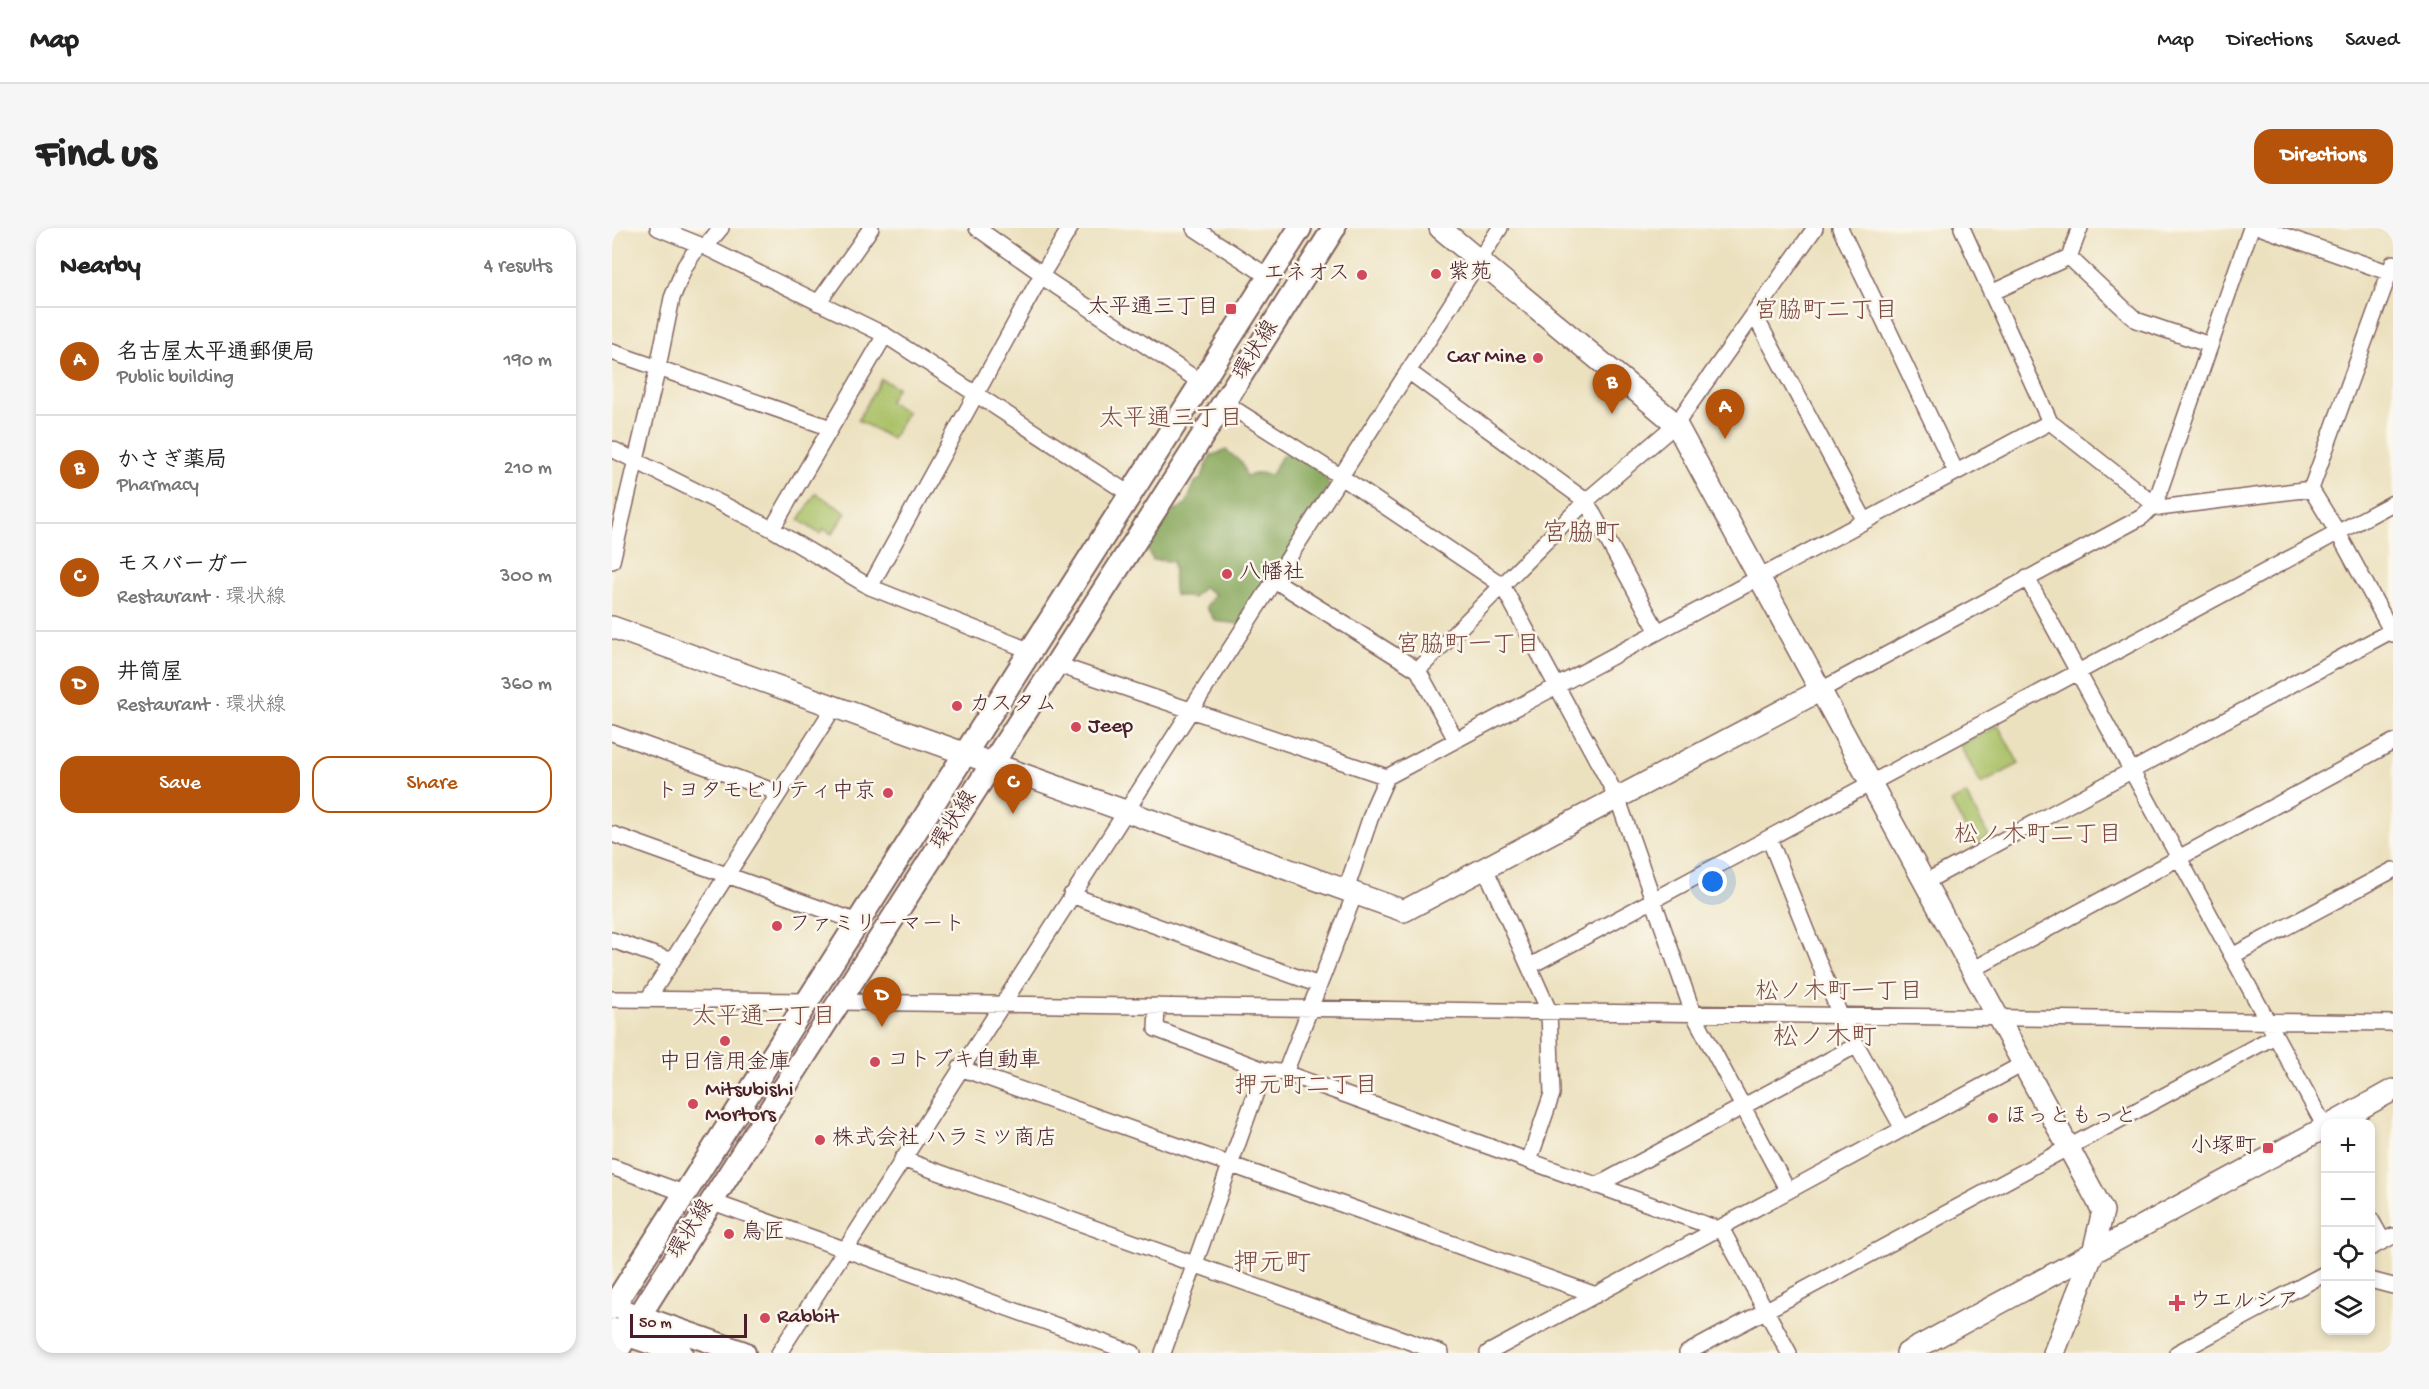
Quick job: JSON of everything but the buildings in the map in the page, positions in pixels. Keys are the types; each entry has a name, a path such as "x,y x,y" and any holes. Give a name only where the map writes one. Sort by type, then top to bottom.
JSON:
{"main road":[{"name":"環状線","path":"612,1308 1300,228"},
{"name":"環状線","path":"615,1353 626,1326 840,1002 1055,664 1225,403 1334,228"},
{"path":"612,1308 626,1326 681,1353"},
{"path":"626,1326 744,1353"}],"street":[{"path":"658,228 702,246 885,335 1131,495"},
{"path":"612,561 672,298 685,266 721,228"},
{"path":"818,303 871,228"},
{"path":"977,228 1042,275 1202,383"},
{"path":"870,587 1070,228"},
{"path":"1194,228 1269,277"},
{"path":"1440,228 1676,423 2103,1211 2092,1253 2054,1353"},
{"path":"779,1353 1500,228"},
{"path":"1418,670 1586,501 1676,423 1815,228"},
{"path":"1840,228 1956,472"},
{"path":"1962,228 2050,422 2159,508 2311,489"},
{"path":"1992,293 2069,257 2080,228"},
{"path":"612,627 1404,911 1821,690 2142,516 2156,504 2251,228"},
{"path":"2262,228 2392,270 2311,489"},
{"path":"2069,257 2136,320 2210,345"},
{"path":"1754,314 1865,521"},
{"path":"772,529 885,335"},
{"path":"612,352 831,428"},
{"path":"1408,371 1586,501 1658,632"},
{"path":"1225,403 1340,476 1502,585 1617,798 1693,1013 1788,1191"},
{"path":"1285,1073 1319,985 1350,892 1375,804 1387,777 2050,422"},
{"path":"612,449 772,529 870,587 1031,651"},
{"path":"1925,882 2392,632 2338,533 2311,489"},
{"path":"1530,966 2393,503"},
{"path":"2027,578 2321,1120"},
{"path":"1274,580 1418,670 1456,740"},
{"path":"1055,664 1387,777"},
{"path":"648,999 834,707"},
{"path":"612,733 779,793"},
{"path":"1972,970 2393,742"},
{"path":"612,834 858,922"},
{"path":"1768,838 1840,1015 1903,1129"},
{"path":"1485,868 1550,1011 1552,1094 1529,1161"},
{"path":"2232,956 2393,870"},
{"path":"1071,895 1319,985"},
{"path":"612,940 672,962"},
{"path":"612,999 808,1001"},
{"path":"840,1002 2393,1023"},
{"path":"1157,1006 1156,1029 1264,1070 1285,1073 1719,1229 1789,1353"},
{"path":"1687,1353 2275,1036"},
{"path":"1596,1186 1857,1045"},
{"path":"1488,1353 2023,1064"},
{"path":"960,1068 1596,1295"},
{"path":"1163,1353 1264,1070"},
{"path":"2343,1119 2393,1090"},
{"path":"1907,1353 2321,1132"},
{"path":"902,1159 1441,1353"},
{"path":"612,1167 684,1193"},
{"path":"710,1202 1133,1353"},
{"path":"2374,1227 2382,1242"},
{"path":"2177,1353 2321,1275"},
{"path":"2374,1281 2393,1286"}],"green space":[{"path":"881,379 897,387 889,402 907,412 892,439 858,420"},
{"path":"1226,450 1242,463 1246,476 1260,473 1271,475 1282,456 1292,452 1321,464 1329,486 1309,516 1302,522 1300,544 1289,561 1278,560 1262,581 1261,590 1247,625 1215,621 1206,607 1215,594 1203,587 1193,598 1175,595 1173,561 1153,560 1145,546 1158,532 1163,516 1186,505 1195,482 1201,479 1210,456"},
{"path":"816,493 846,513 832,534 824,529 820,534 799,520"},
{"path":"1998,725 2019,764 1981,784 1960,745"},
{"path":"1966,794 1989,837 1974,845 1951,802"}],"place":[{"name":"紫苑","path":"1436,274"},
{"name":"エネオス","path":"1362,275"},
{"name":"太平通三丁目","path":"1231,309"},
{"name":"Car Mine","path":"1538,358"},
{"name":"かさぎ薬局","path":"1612,414"},
{"name":"名古屋太平通郵便局","path":"1725,439"},
{"name":"八幡社","path":"1227,574"},
{"name":"カスタム","path":"957,706"},
{"name":"Jeep","path":"1076,727"},
{"name":"トヨタモビリティ中京","path":"888,793"},
{"name":"モスバーガー","path":"1013,814"},
{"name":"ファミリーマート","path":"777,926"},
{"name":"井筒屋","path":"882,1027"},
{"name":"中日信用金庫","path":"725,1041"},
{"name":"コトブキ自動車","path":"875,1062"},
{"name":"Mitsubishi Mortors","path":"693,1104"},
{"name":"ほっともっと","path":"1993,1118"},
{"name":"株式会社 ハラミツ商店","path":"820,1140"},
{"name":"小塚町","path":"2268,1148"},
{"name":"鳥匠","path":"729,1234"},
{"name":"ウエルシア","path":"2177,1303"},
{"name":"Rabbit","path":"765,1318"}],"district":[{"name":"宮脇町二丁目","path":"1826,312"},
{"name":"太平通三丁目","path":"1171,420"},
{"name":"宮脇町","path":"1581,535"},
{"name":"宮脇町一丁目","path":"1468,646"},
{"name":"松ノ木町二丁目","path":"2038,836"},
{"name":"松ノ木町一丁目","path":"1839,993"},
{"name":"太平通二丁目","path":"764,1018"},
{"name":"松ノ木町","path":"1825,1039"},
{"name":"押元町二丁目","path":"1306,1087"},
{"name":"押元町","path":"1272,1265"}]}
